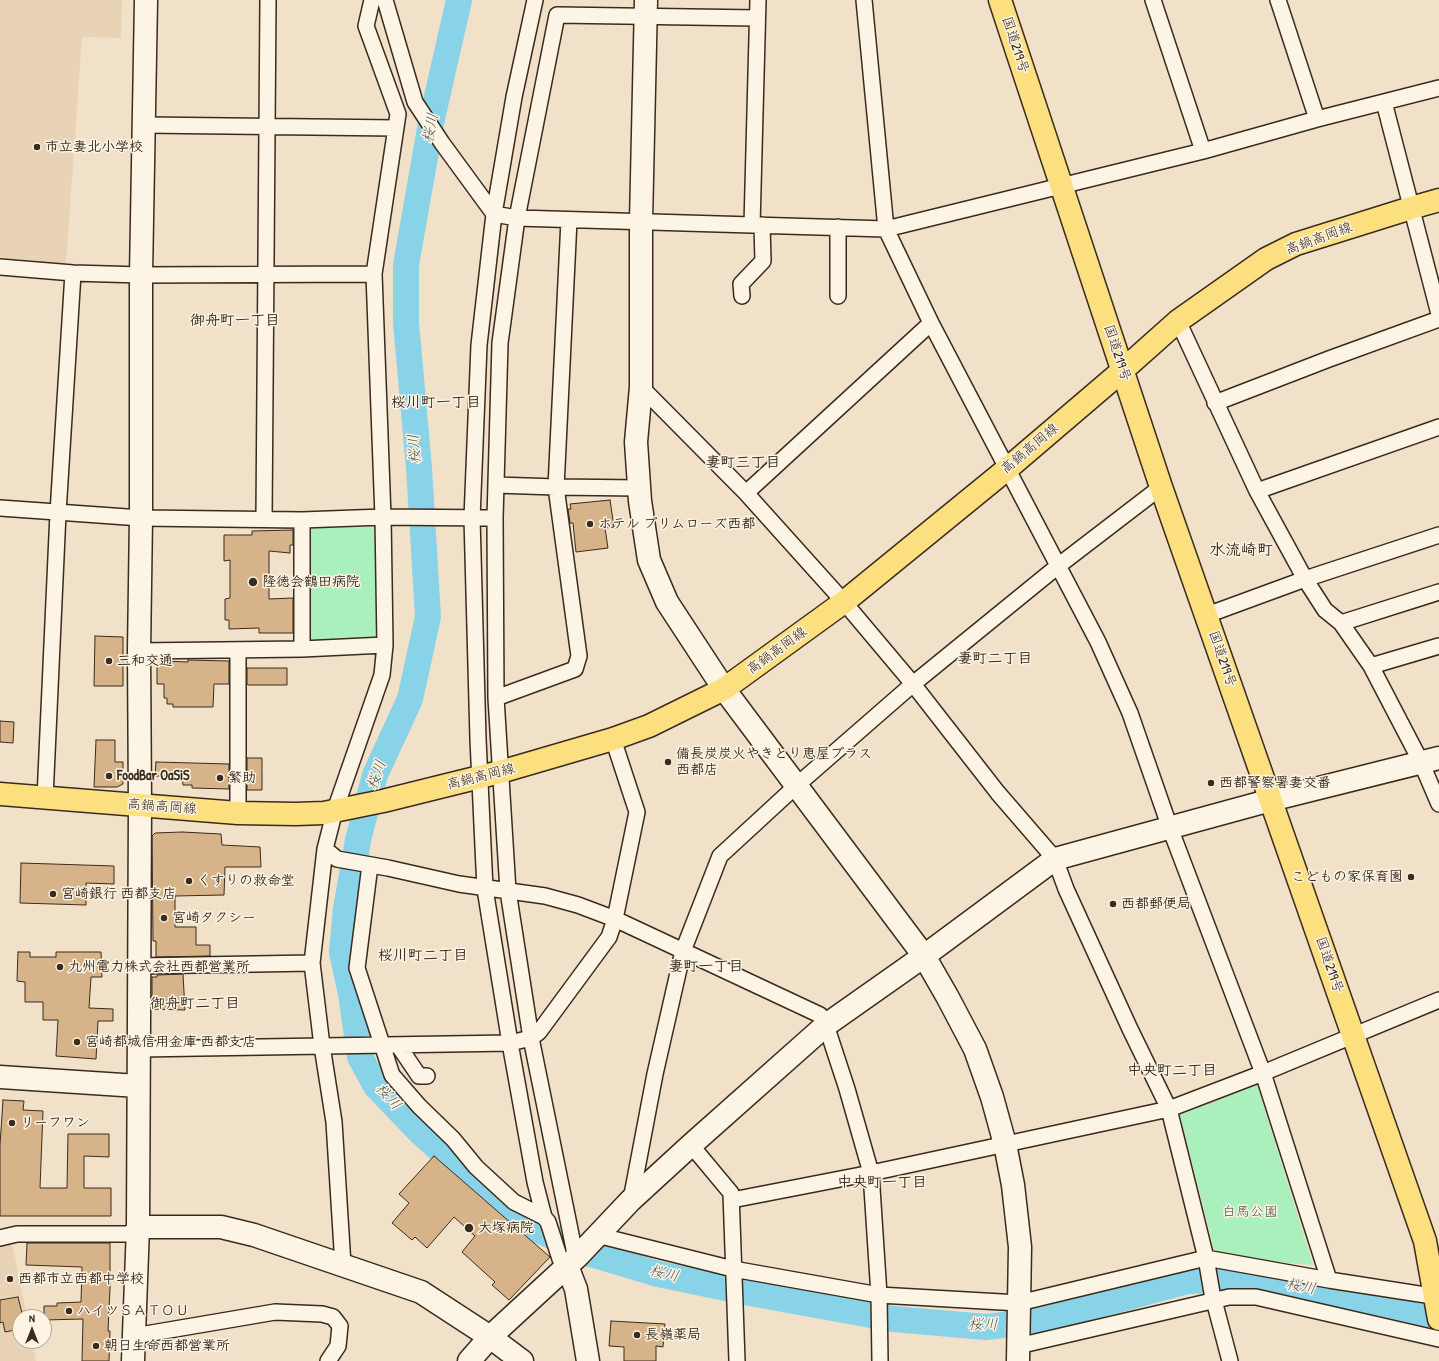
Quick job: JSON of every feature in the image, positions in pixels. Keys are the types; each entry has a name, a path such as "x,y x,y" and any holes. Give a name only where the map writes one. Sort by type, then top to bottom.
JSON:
{"main road":[{"name":"国道219号","path":"1000,0 1161,487 1425,1241 1438,1303"},
{"name":"高鍋高岡線","path":"0,794 238,813 319,813 383,802 500,772 613,739 649,726 724,689 844,602 1007,469 1178,321 1266,260 1296,244 1439,200"}],"street":[{"path":"134,1361 138,1227 141,275 146,0"},
{"path":"264,519 268,0"},
{"path":"343,1265 334,1122 325,1046 312,963 339,810 382,675 385,645 383,517 374,274 398,114 366,26 372,0"},
{"path":"535,0 514,97 494,214 479,345 472,518 479,777 485,888 510,1043 535,1182 546,1220 571,1259"},
{"path":"742,296 741,284 763,261 757,225 758,0"},
{"path":"864,0 886,229 931,323 1098,642 1130,713 1170,828 1263,1073 1329,1280"},
{"path":"1154,0 1203,151"},
{"path":"1278,0 1318,119"},
{"path":"388,4 415,102 442,143 494,214 517,218 886,229 1203,151 1318,119 1439,88"},
{"path":"588,1361 571,1259 567,1217 531,1038 508,891 496,698 495,518 500,343 517,218 557,15 646,8 757,18"},
{"path":"646,8 641,222 641,387 636,442 640,501 649,560 667,602 724,689 924,956 975,1048 992,1097 1005,1144 1013,1185 1020,1247 1018,1349 1213,1296 1256,1297 1439,1339"},
{"path":"1384,102 1439,314"},
{"path":"144,125 396,128"},
{"path":"496,698 575,669 579,656 556,487 569,220"},
{"path":"838,228 838,296"},
{"path":"0,267 73,273 141,275 374,274"},
{"path":"45,798 58,512 73,273"},
{"path":"1215,403 1439,319"},
{"path":"1178,321 1257,491 1305,579 1325,610 1341,623 1371,666 1430,760 1439,804"},
{"path":"746,493 931,323"},
{"path":"641,387 746,493 844,602 913,684 998,793 1055,859 1066,889 1130,1029 1169,1109 1207,1263 1213,1296 1230,1361"},
{"path":"1257,491 1439,427"},
{"path":"496,485 639,488"},
{"path":"631,1200 655,1074 683,951 720,856 796,786 913,684 1058,566 1161,487"},
{"path":"0,508 141,518 302,520 383,517 495,518"},
{"path":"302,520 302,649"},
{"path":"1207,615 1305,579 1439,535"},
{"path":"1341,623 1439,592"},
{"path":"139,651 302,649 385,645"},
{"path":"1371,666 1439,646"},
{"path":"238,650 238,813"},
{"path":"138,1049 510,1043 531,1038 540,1032 609,937 615,919 638,812 613,739"},
{"path":"469,1361 490,1338 595,1237 631,1200 826,1025 924,956 1055,859 1271,800 1430,760"},
{"path":"331,854 366,864 485,888 545,896 578,905 615,919 820,1015 826,1025 848,1089 871,1173 880,1332 880,1361"},
{"path":"366,864 357,968 378,1045 392,1075 419,1106 453,1139 476,1167 514,1202 546,1220"},
{"path":"139,966 312,963"},
{"path":"732,1200 871,1173 1169,1109 1263,1073 1439,1000"},
{"path":"398,1045 419,1076 427,1076"},
{"path":"0,1078 138,1086"},
{"path":"691,1145 731,1193 737,1361"},
{"path":"0,1238 17,1234 128,1234 138,1227 221,1227 254,1235 421,1292 522,1361"},
{"path":"595,1237 733,1272 878,1298 1019,1305 1207,1263 1329,1280 1438,1303"},
{"path":"134,1336 275,1312 322,1314 333,1317 340,1326 338,1346 328,1361"}],"shaded area":[{"name":"市立妻北小学校","path":"0,0 122,0 121,38 82,37 66,264 0,257"},
{"name":"西都市立西都中学校","path":"11,1239 25,1309 12,1309 12,1349 34,1349 36,1361 0,1361 0,1241"}],"green space":[{"path":"376,527 378,639 309,640 308,528"},
{"name":"白馬公園","path":"1257,1085 1313,1265 1216,1257 1180,1115"}],"building":[{"path":"610,500 614,527 605,528 608,548 576,552 573,523 570,523 568,509 571,509 570,504"},
{"name":"隆徳会鶴田病院","path":"293,530 293,545 290,545 290,553 269,551 269,599 293,598 293,633 259,633 259,628 229,629 229,620 225,620 225,599 230,598 230,560 224,561 224,535 252,535 252,531"},
{"name":"三和交通","path":"95,636 123,637 123,686 94,686"},
{"path":"188,660 229,661 229,684 214,684 213,707 173,707 173,704 167,704 167,698 164,698 164,684 157,684 157,665 162,661 188,662"},
{"path":"247,668 287,668 287,685 248,685"},
{"path":"0,721 14,722 13,743 0,742"},
{"path":"96,740 115,740 115,762 123,762 123,784 117,787 94,787"},
{"path":"247,758 262,758 262,790 247,790"},
{"path":"156,762 229,764 229,789 192,788 192,785 183,785 182,776 155,776"},
{"path":"182,832 221,834 222,845 260,847 261,867 225,867 224,895 175,896 175,927 196,927 196,945 210,945 210,956 156,957 156,941 153,941 152,836 155,833"},
{"name":"宮崎銀行 西都支店","path":"21,863 114,866 114,884 86,883 86,905 20,903"},
{"path":"18,952 30,952 30,957 56,957 56,952 101,952 102,977 91,977 89,1008 113,1009 113,1021 98,1021 96,1059 56,1056 58,1020 43,1020 43,1002 25,1002 25,982 17,981"},
{"path":"183,974 185,1010 152,1009 152,977 157,977 157,975"},
{"path":"3,1100 24,1101 23,1110 43,1111 40,1188 67,1188 68,1134 109,1134 109,1157 84,1156 84,1188 111,1188 111,1216 0,1216 0,1145"},
{"name":"大塚病院","path":"434,1156 550,1257 509,1300 492,1285 495,1282 462,1252 475,1236 454,1217 427,1248 415,1237 412,1240 392,1223 409,1203 399,1194"},
{"path":"27,1243 110,1243 108,1331 110,1331 109,1361 82,1361 83,1319 52,1320 52,1309 44,1309 44,1306 57,1306 57,1303 81,1302 82,1267 26,1265"},
{"path":"18,1297 21,1309 12,1309 12,1331 5,1332 3,1322 0,1323 0,1300"},
{"name":"長嶺薬局","path":"611,1321 665,1324 663,1347 656,1346 656,1361 624,1361 624,1347 609,1346"}],"waterway":[{"name":"桜川","path":"459,0 431,123 406,265 406,323 419,468 428,617 410,699 375,775 358,840 346,909 342,952 351,994 360,1057 376,1086 421,1133 523,1223 588,1253 658,1274 750,1293 893,1319 986,1327 1039,1321 1188,1281 1252,1278 1329,1292 1439,1322"}],"place":[{"name":"市立妻北小学校","path":"37,147"},
{"name":"ホテル プリムローズ西都","path":"590,524"},
{"name":"隆徳会鶴田病院","path":"253,582"},
{"name":"三和交通","path":"109,661"},
{"name":"備長炭炭火やきとり恵屋プラス 西都店","path":"668,762"},
{"name":"FoodBar OaSiS","path":"109,776"},
{"name":"繁助","path":"220,778"},
{"name":"西都警察署妻交番","path":"1211,783"},
{"name":"こどもの家保育園","path":"1411,877"},
{"name":"くすりの救命堂","path":"189,881"},
{"name":"宮崎銀行 西都支店","path":"53,894"},
{"name":"西都郵便局","path":"1113,904"},
{"name":"宮崎タクシー","path":"164,918"},
{"name":"九州電力株式会社西都営業所","path":"60,967"},
{"name":"宮崎都城信用金庫 西都支店","path":"77,1042"},
{"name":"リーフワン","path":"12,1123"},
{"name":"大塚病院","path":"469,1228"},
{"name":"西都市立西都中学校","path":"10,1279"},
{"name":"ハイツＳＡＴＯＵ","path":"69,1311"},
{"name":"長嶺薬局","path":"637,1335"},
{"name":"朝日生命西都営業所","path":"96,1346"}],"district":[{"name":"御舟町一丁目","path":"235,321"},
{"name":"桜川町一丁目","path":"436,403"},
{"name":"妻町三丁目","path":"743,463"},
{"name":"水流崎町","path":"1241,551"},
{"name":"妻町二丁目","path":"995,659"},
{"name":"桜川町二丁目","path":"423,956"},
{"name":"妻町一丁目","path":"706,967"},
{"name":"御舟町二丁目","path":"195,1004"},
{"name":"中央町二丁目","path":"1172,1071"},
{"name":"中央町一丁目","path":"882,1183"}]}
